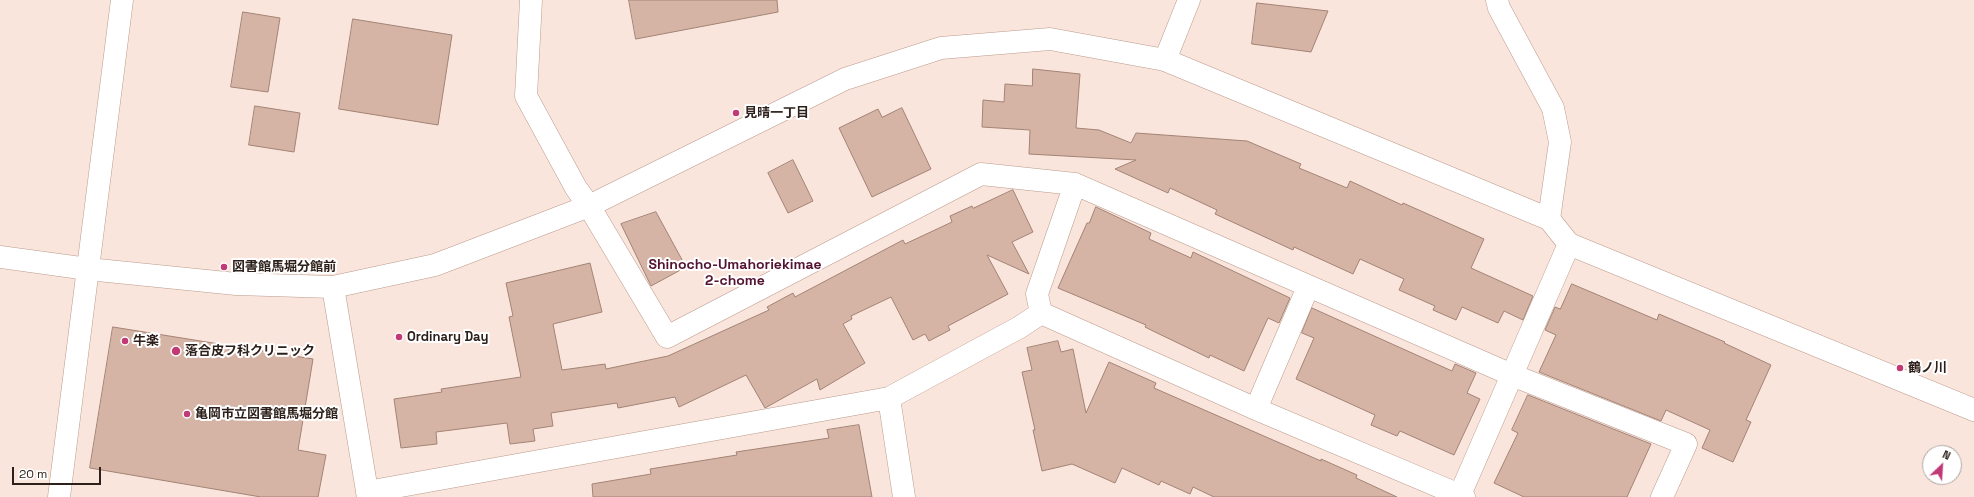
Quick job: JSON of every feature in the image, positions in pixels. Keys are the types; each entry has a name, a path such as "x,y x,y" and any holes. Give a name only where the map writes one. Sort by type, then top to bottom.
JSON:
{"street":[{"path":"59,497 122,0"},
{"path":"531,0 526,96 576,188 589,206 667,337 981,174 1075,184 1512,376 1686,444 1662,497"},
{"path":"1165,60 1189,0"},
{"path":"1497,0 1499,8 1553,108 1560,142 1549,219"},
{"path":"0,257 88,269 236,284 333,287 435,265 589,206 845,79 941,48 1050,39 1165,60 1549,219 1569,244 1974,410"},
{"path":"1041,313 1037,294 1075,184"},
{"path":"1041,313 1256,409 1461,496 1569,244"},
{"path":"333,287 367,495 889,398 1041,313"},
{"path":"1256,409 1308,287"},
{"path":"889,398 904,497"}],"building":[{"path":"629,0 777,0 778,12 636,39"},
{"path":"1257,3 1328,11 1311,52 1252,44"},
{"path":"243,12 280,18 268,92 231,87"},
{"path":"353,19 452,35 438,125 339,109"},
{"path":"1033,69 1080,74 1076,128 1099,130 1131,143 1136,133 1247,141 1301,164 1299,168 1347,188 1350,181 1402,205 1403,203 1484,239 1471,268 1533,296 1523,320 1504,311 1498,323 1462,307 1456,320 1433,310 1435,306 1399,290 1404,279 1360,259 1353,274 1294,247 1293,250 1215,214 1217,210 1170,188 1168,193 1115,169 1136,160 1029,154 1030,130 982,127 983,100 1004,102 1005,84 1032,86"},
{"path":"255,106 300,113 294,152 249,145"},
{"path":"902,108 931,169 872,197 839,128 878,109 882,117"},
{"path":"793,160 813,201 788,213 768,173"},
{"path":"1013,190 1033,232 1012,242 1029,274 987,255 1008,294 948,326 950,330 929,341 925,334 913,340 891,297 851,316 852,319 843,324 865,363 820,390 817,379 765,408 746,375 679,407 675,397 618,408 617,403 551,413 553,426 533,429 535,441 510,444 507,423 436,432 437,444 401,448 394,399 442,392 441,389 521,377 509,317 513,316 506,283 590,263 602,312 553,324 562,370 605,364 606,369 668,356 769,310 767,307 793,293 795,297 903,240 905,244 952,222 950,216 972,206 973,208"},
{"path":"1096,207 1151,233 1149,239 1191,258 1193,252 1290,298 1279,323 1268,318 1244,371 1210,355 1209,358 1145,327 1146,325 1058,288 1087,223 1089,223"},
{"path":"656,212 686,267 651,286 621,224"},
{"path":"1572,284 1657,320 1659,314 1725,342 1724,343 1771,365 1746,420 1751,422 1733,462 1702,448 1710,430 1666,410 1661,421 1539,372 1556,335 1545,330 1555,307 1560,309"},
{"path":"1312,308 1452,371 1455,364 1476,373 1467,393 1480,399 1454,455 1400,431 1397,436 1371,425 1375,415 1296,379 1314,338 1302,333"},
{"path":"113,327 313,359 298,450 326,455 318,497 261,497 90,468"},
{"path":"1058,341 1061,352 1073,349 1086,413 1109,362 1156,383 1154,388 1321,461 1321,459 1357,475 1356,478 1397,497 1214,497 1193,487 1190,494 1161,481 1159,485 1122,468 1115,483 1072,464 1042,471 1033,430 1035,430 1022,372 1032,370 1027,348"},
{"path":"1528,395 1651,444 1627,497 1524,497 1494,483 1518,433 1512,430"},
{"path":"859,425 872,497 593,497 592,484 651,474 650,469 737,455 736,452 829,438 827,430"}],"place":[{"name":"見晴一丁目","path":"736,113"},
{"name":"図書館馬堀分館前","path":"224,267"},
{"name":"Ordinary Day","path":"399,337"},
{"name":"牛楽","path":"125,341"},
{"name":"落合皮フ科クリニック","path":"176,351"},
{"name":"鶴ノ川","path":"1900,368"},
{"name":"亀岡市立図書館馬堀分館","path":"187,414"}],"district":[{"name":"Shinocho-Umahoriekimae 2-chome","path":"735,274"}]}
